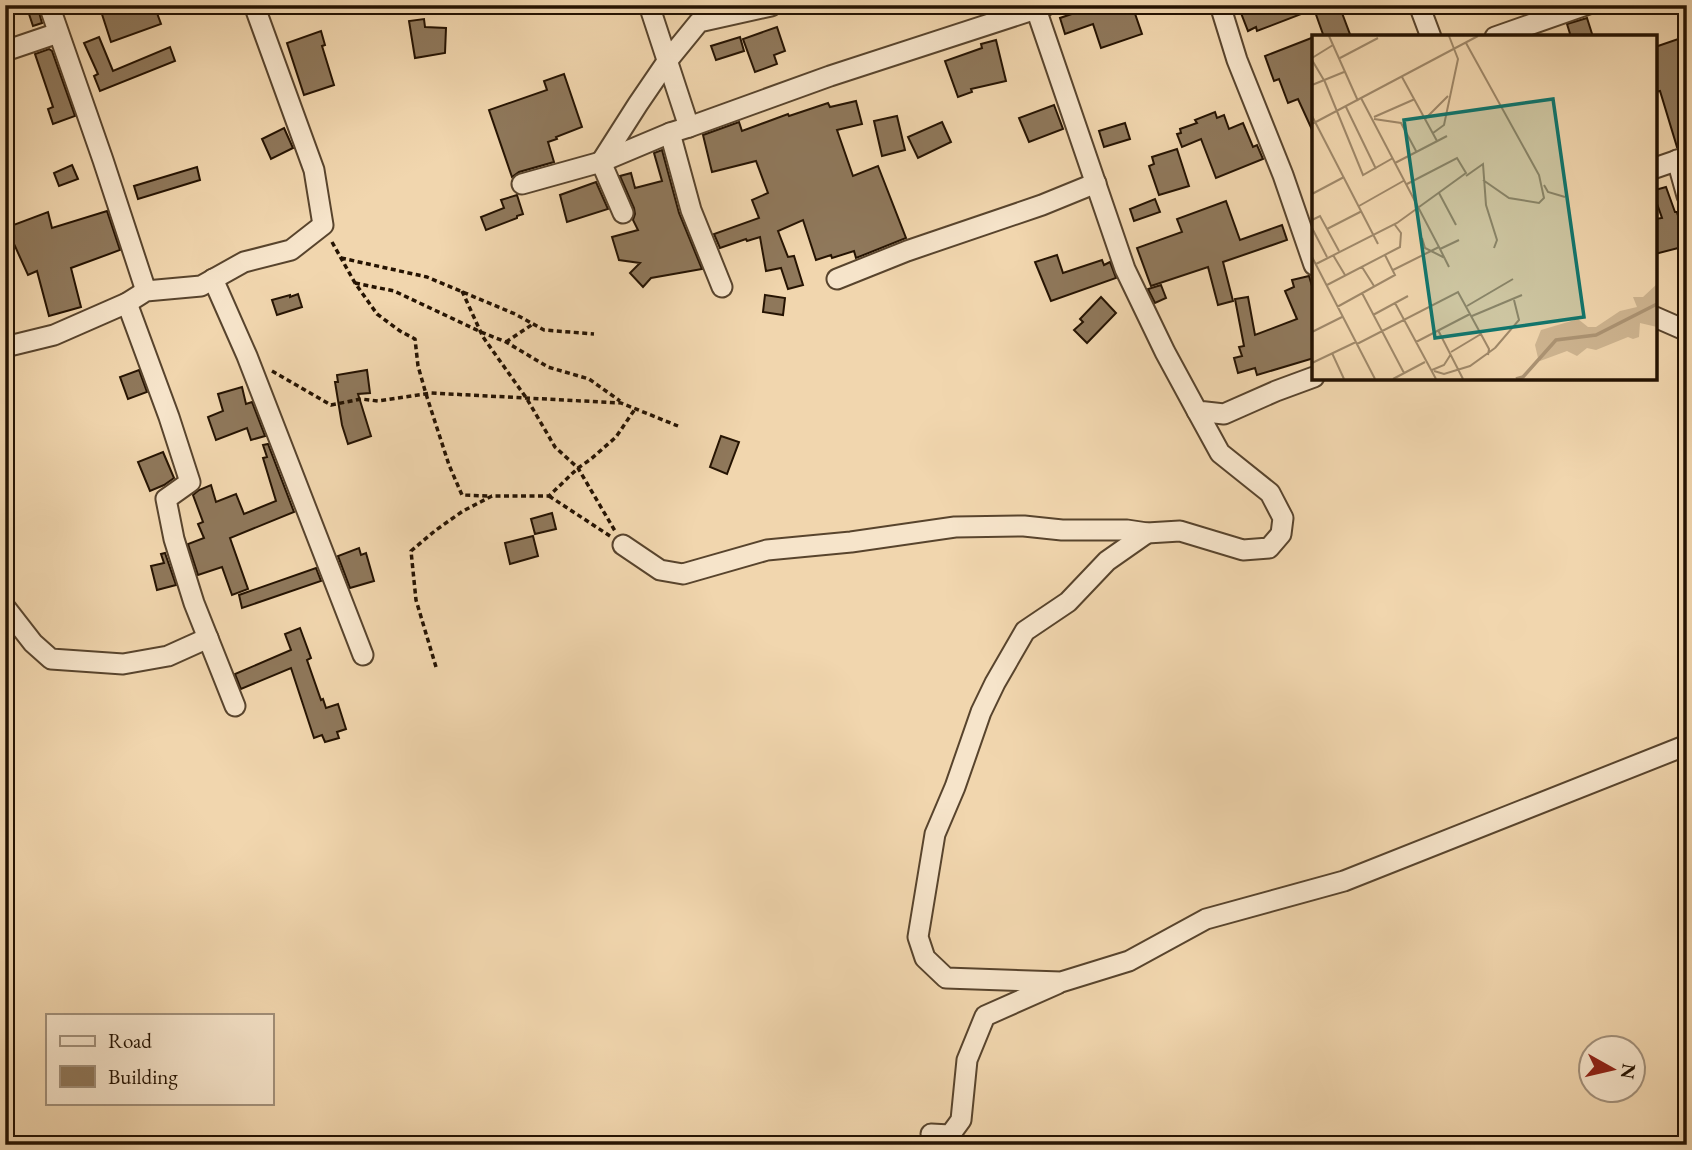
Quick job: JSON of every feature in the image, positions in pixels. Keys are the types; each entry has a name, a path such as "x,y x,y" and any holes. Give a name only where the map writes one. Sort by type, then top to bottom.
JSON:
{"street":[{"path":"49,5 146,291"},
{"path":"5,348 54,334 127,303 146,291 201,286 244,262 291,250 323,225 314,170 254,5"},
{"path":"649,5 689,127"},
{"path":"1220,5 1237,60 1283,175 1312,259"},
{"path":"1419,5 1430,35"},
{"path":"1501,35 1586,5"},
{"path":"601,162 668,60 699,22 771,6"},
{"path":"522,184 601,162 670,133 1038,6 1125,269 1165,352 1220,453 1270,493 1283,518 1280,534 1269,548 1243,550 1180,531 1147,533 1024,526 955,527 852,542 767,550 682,574 660,570 624,545"},
{"path":"5,51 58,33"},
{"path":"670,133 691,210 722,287"},
{"path":"1657,167 1682,159 1687,196"},
{"path":"601,162 622,213"},
{"path":"837,279 1096,183"},
{"path":"213,279 247,356 363,655"},
{"path":"127,303 190,482 166,499 174,539 194,603 235,706"},
{"path":"1657,318 1687,331"},
{"path":"1197,411 1224,414 1312,378"},
{"path":"1061,982 946,978 925,958 918,937 935,834 955,787 981,712 1025,631 1068,602 1107,561 1147,533"},
{"path":"5,607 33,643 51,659 123,664 168,656 208,638"},
{"path":"931,1134 950,1135 961,1120 967,1060 985,1016 1061,982 1129,961 1206,919 1344,881 1687,745"}],"path":[{"path":"323,225 355,283 377,314 415,339 418,366 426,394 449,465 462,495 549,496 624,545"},
{"path":"341,258 426,277 515,314 544,330 594,334"},
{"path":"355,283 394,291 506,342 548,368 589,379 621,403 678,426"},
{"path":"462,291 481,332 527,399 555,447 578,468 624,545"},
{"path":"506,342 533,324"},
{"path":"247,356 331,405 361,398 378,401 426,394 621,403"},
{"path":"549,496 616,437 635,410"},
{"path":"436,667 416,600 411,551 463,511 492,496"}],"building":[{"path":"26,5 37,5 42,23 33,26"},
{"path":"99,5 154,5 161,24 111,42"},
{"path":"1098,5 1132,5 1142,34 1101,48 1093,24 1065,34 1060,18"},
{"path":"1261,5 1339,5 1350,35 1323,35 1314,9 1257,31 1256,27 1248,31 1241,13"},
{"path":"1587,18 1592,35 1570,35 1567,24"},
{"path":"424,19 425,27 446,28 445,53 415,58 409,21"},
{"path":"777,27 785,51 774,55 777,64 755,72 743,39"},
{"path":"321,31 325,45 322,46 334,85 304,95 287,43"},
{"path":"99,37 113,71 170,47 175,61 100,91 94,76 98,74 84,43"},
{"path":"740,37 744,51 716,60 711,46"},
{"path":"1684,37 1687,47 1687,145 1677,147 1660,91 1657,92 1657,46"},
{"path":"1312,38 1312,130 1298,99 1288,103 1279,79 1274,81 1265,56"},
{"path":"996,40 1006,81 971,89 972,92 958,97 945,61"},
{"path":"49,49 75,116 53,124 48,109 53,107 35,54"},
{"path":"564,74 582,127 548,142 554,162 519,172 512,177 489,110 547,90 544,81"},
{"path":"856,101 862,124 837,130 853,176 878,166 906,238 856,258 854,251 816,260 803,220 778,231 788,257 794,256 803,285 788,289 781,268 766,271 760,237 720,248 714,234 759,218 752,200 768,193 756,161 712,172 703,135 739,122 742,131 828,103 830,107"},
{"path":"1054,105 1063,129 1029,142 1019,118"},
{"path":"1215,112 1217,118 1224,115 1229,129 1243,123 1253,147 1257,145 1263,159 1216,178 1201,139 1182,147 1177,134 1181,133 1180,129"},
{"path":"897,116 905,150 882,156 874,121"},
{"path":"942,122 951,142 918,158 908,137"},
{"path":"1125,123 1130,139 1104,147 1099,131"},
{"path":"284,128 293,148 271,159 262,139"},
{"path":"1177,149 1189,186 1159,195 1149,166 1154,164 1152,157"},
{"path":"662,150 679,213 702,269 651,278 643,287 630,273 640,263 619,260 612,237 638,230 633,220 634,208 620,176 631,173 635,188 662,181 654,153"},
{"path":"72,165 78,179 59,186 54,173"},
{"path":"197,167 200,180 138,199 134,186"},
{"path":"596,182 608,209 567,222 560,195"},
{"path":"1666,187 1677,212 1686,246 1657,253 1657,219 1662,218 1657,204 1657,189"},
{"path":"517,195 523,214 486,230 481,217 504,208 501,200"},
{"path":"1155,199 1160,212 1134,221 1130,209"},
{"path":"1226,201 1240,240 1282,225 1287,240 1223,262 1233,301 1218,305 1208,267 1151,286 1137,248 1182,232 1177,219"},
{"path":"107,211 120,250 71,268 81,307 49,316 37,271 28,275 8,227 48,212 52,228"},
{"path":"1057,255 1063,273 1102,260 1104,265 1110,262 1116,278 1051,301 1035,262"},
{"path":"1309,276 1312,286 1312,359 1257,375 1255,368 1238,373 1234,358 1242,356 1239,347 1244,346 1235,299 1248,297 1255,335 1297,319 1285,291 1294,287 1292,280"},
{"path":"1161,285 1166,298 1155,303 1148,289"},
{"path":"298,294 302,307 277,315 272,300"},
{"path":"765,295 785,298 783,315 763,312"},
{"path":"1101,297 1116,313 1087,343 1074,330 1083,322 1080,319"},
{"path":"139,370 147,392 128,399 120,377"},
{"path":"367,370 370,393 358,394 371,436 348,444 335,382 338,382 337,375"},
{"path":"242,387 246,404 252,402 265,436 251,440 247,428 216,440 208,417 223,411 218,394"},
{"path":"721,436 739,442 727,474 710,467"},
{"path":"268,444 294,512 230,538 248,589 232,595 222,567 198,575 188,544 204,538 198,524 203,522 193,495 211,485 216,502 236,494 244,514 276,501 263,458 267,457 263,445"},
{"path":"163,452 174,478 150,491 138,462"},
{"path":"552,513 556,529 535,534 531,519"},
{"path":"533,536 538,556 510,564 505,543"},
{"path":"359,548 361,555 366,553 374,581 350,588 338,556"},
{"path":"165,553 176,585 157,590 151,566 164,563 161,554"},
{"path":"316,568 321,581 242,608 239,595"},
{"path":"300,628 311,658 307,660 321,700 323,699 326,708 338,704 346,729 337,732 339,738 325,742 322,735 314,738 291,668 241,689 235,674 291,650 285,634"}]}
